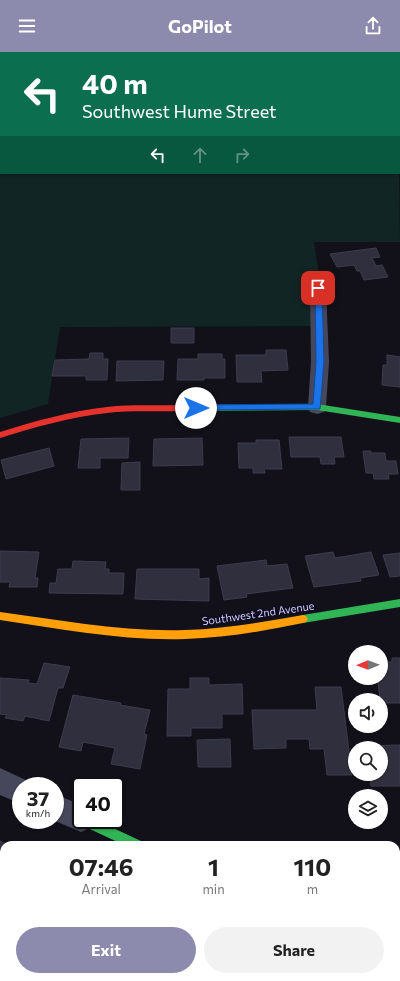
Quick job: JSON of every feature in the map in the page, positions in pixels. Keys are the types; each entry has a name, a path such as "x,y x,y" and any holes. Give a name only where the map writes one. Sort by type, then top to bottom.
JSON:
{"street":[{"path":"317,407 320,362 318,288"},
{"path":"0,434 51,420 98,411 121,409 317,407 340,408 364,415 400,420"},
{"name":"Southwest 2nd Avenue","path":"0,616 103,631 188,635 246,630 363,607 400,603"},
{"path":"0,781 12,787"},
{"path":"102,829 128,841"}],"green space":[{"path":"0,174 399,174 400,242 314,242 327,326 60,327 48,404 0,418"}],"building":[{"path":"376,248 380,257 372,258 376,266 382,265 388,277 364,280 360,271 357,271 354,265 337,267 330,254"},
{"path":"171,328 194,328 194,343 171,343"},
{"path":"266,350 286,350 288,370 261,371 262,382 237,382 236,355 266,355"},
{"path":"90,353 103,353 103,359 108,359 107,380 86,380 86,376 52,376 55,360 89,359"},
{"path":"198,354 222,354 222,359 225,359 225,378 177,380 178,359 198,359"},
{"path":"387,355 400,357 400,387 382,385 383,365 387,365"},
{"path":"117,361 164,361 163,380 116,381"},
{"path":"289,437 341,437 344,457 334,457 335,464 321,464 320,457 291,457"},
{"path":"129,438 128,458 100,458 100,468 78,468 81,439"},
{"path":"202,438 203,465 153,466 154,439"},
{"path":"256,440 279,440 282,469 264,469 265,473 253,473 253,468 239,468 238,443 256,443"},
{"path":"49,448 54,466 6,479 1,460"},
{"path":"363,451 371,451 371,453 385,453 386,461 396,461 398,474 388,474 389,479 374,479 373,473 366,473"},
{"path":"140,462 140,490 121,490 122,463"},
{"path":"0,551 39,552 35,578 38,578 37,587 9,587 10,582 0,582"},
{"path":"333,552 335,558 371,552 379,575 360,578 361,581 314,587 305,556"},
{"path":"400,553 400,576 390,577 383,555"},
{"path":"266,560 267,566 287,564 293,588 246,594 247,597 224,600 217,566"},
{"path":"73,561 106,562 105,569 109,569 109,573 124,573 123,594 49,593 50,583 56,583 58,569 72,569"},
{"path":"137,569 199,569 199,579 209,578 209,601 135,599"},
{"path":"392,658 400,658 400,703 388,703 388,693 379,693 378,685 388,685 388,662 392,662"},
{"path":"44,663 70,667 63,688 58,688 49,721 25,716 23,721 5,718 7,715 0,714 0,678 29,680 28,683 37,684"},
{"path":"190,678 209,678 209,685 242,684 243,714 222,714 222,728 191,728 191,736 167,736 168,689 190,689"},
{"path":"315,687 341,687 348,743 348,775 327,775 324,749 310,749 309,739 286,739 286,748 254,749 252,710 317,710"},
{"path":"73,695 121,703 120,705 150,710 144,734 147,735 140,769 111,764 115,748 83,742 81,751 59,747"},
{"path":"230,739 231,767 198,767 197,740"},
{"path":"388,745 400,745 400,786 371,786 370,781 388,781"}],"traffic: fast":[{"path":"181,408 317,407 400,420"},
{"path":"303,619 400,603"},
{"path":"102,829 128,841"}],"traffic: slow":[{"path":"0,616 104,631 167,635 218,633 303,619"}],"traffic: jam":[{"path":"0,435 73,415 98,411 181,408"}],"route":[{"path":"196,408 317,407 320,362 318,288"}]}
